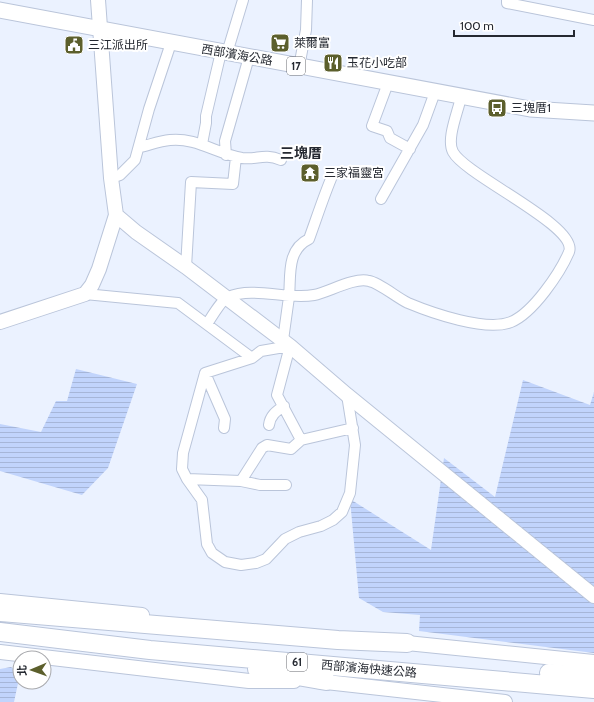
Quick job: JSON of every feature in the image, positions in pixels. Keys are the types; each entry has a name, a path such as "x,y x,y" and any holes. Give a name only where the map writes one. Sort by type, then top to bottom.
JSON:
{"highway":[{"path":"0,612 338,640 407,643"},
{"name":"西部濱海快速公路","path":"0,620 151,638 594,677"},
{"name":"西部濱海快速公路","path":"0,632 150,650 594,689"},
{"path":"0,640 236,666 326,681"}],"main road":[{"name":"西部濱海公路","path":"0,10 530,109 594,113"}],"street":[{"path":"84,294 92,285 100,269 116,215 111,178 98,0"},
{"path":"202,144 206,116 224,53 243,0"},
{"path":"299,67 306,30 307,0"},
{"path":"507,0 507,3 594,20"},
{"path":"111,178 120,175 135,160 140,147 149,109 171,43"},
{"path":"186,267 191,182 233,184 231,156 225,141 249,57"},
{"path":"388,83 372,126 388,131 390,138 410,149"},
{"path":"381,199 424,124 435,92"},
{"path":"207,324 226,297 245,292 289,296 313,295 357,282 370,281 409,303 449,316 481,324 511,322 539,300 562,267 570,250 569,243 548,220 480,176 454,153 450,138 461,97"},
{"path":"140,147 170,140 202,144 231,156 247,159 270,156 281,160"},
{"path":"301,440 277,395 286,343 289,271 301,242 309,239 320,209 321,202 333,174"},
{"path":"116,215 136,232 186,267 286,343 347,395 594,596"},
{"path":"0,322 84,294 178,303 252,358"},
{"path":"205,373 252,358 261,351 286,343"},
{"path":"205,373 183,453 182,469 187,479 202,500 207,544 212,553 225,562 241,565 256,563 266,559 285,539 298,532 321,526 333,520 342,512 350,493 355,445 347,395"},
{"path":"205,373 225,418 224,428"},
{"path":"269,426 269,421 276,411 284,406"},
{"path":"241,480 262,448 268,445 291,449 301,440 353,428"},
{"path":"187,479 241,480 260,485 286,485"},
{"path":"0,601 320,630 407,643 594,662"},
{"path":"0,652 249,681 326,681 505,702"}],"water":[{"path":"76,369 137,384 108,468 82,495 0,471 0,424 41,432 56,401 67,401"},
{"path":"523,380 590,405 594,392 594,653 419,631 420,615 383,612 359,598 350,499 431,550 444,458 495,497"},
{"path":"12,668 12,690 17,690 14,702 0,702 0,669"}],"place":[{"name":"萊爾富","path":"280,43"},
{"name":"三江派出所","path":"74,45"},
{"name":"玉花小吃部","path":"333,63"},
{"name":"三塊厝1","path":"497,108"},
{"name":"三家福靈宮","path":"310,173"}],"district":[{"name":"三塊厝","path":"301,153"}]}
